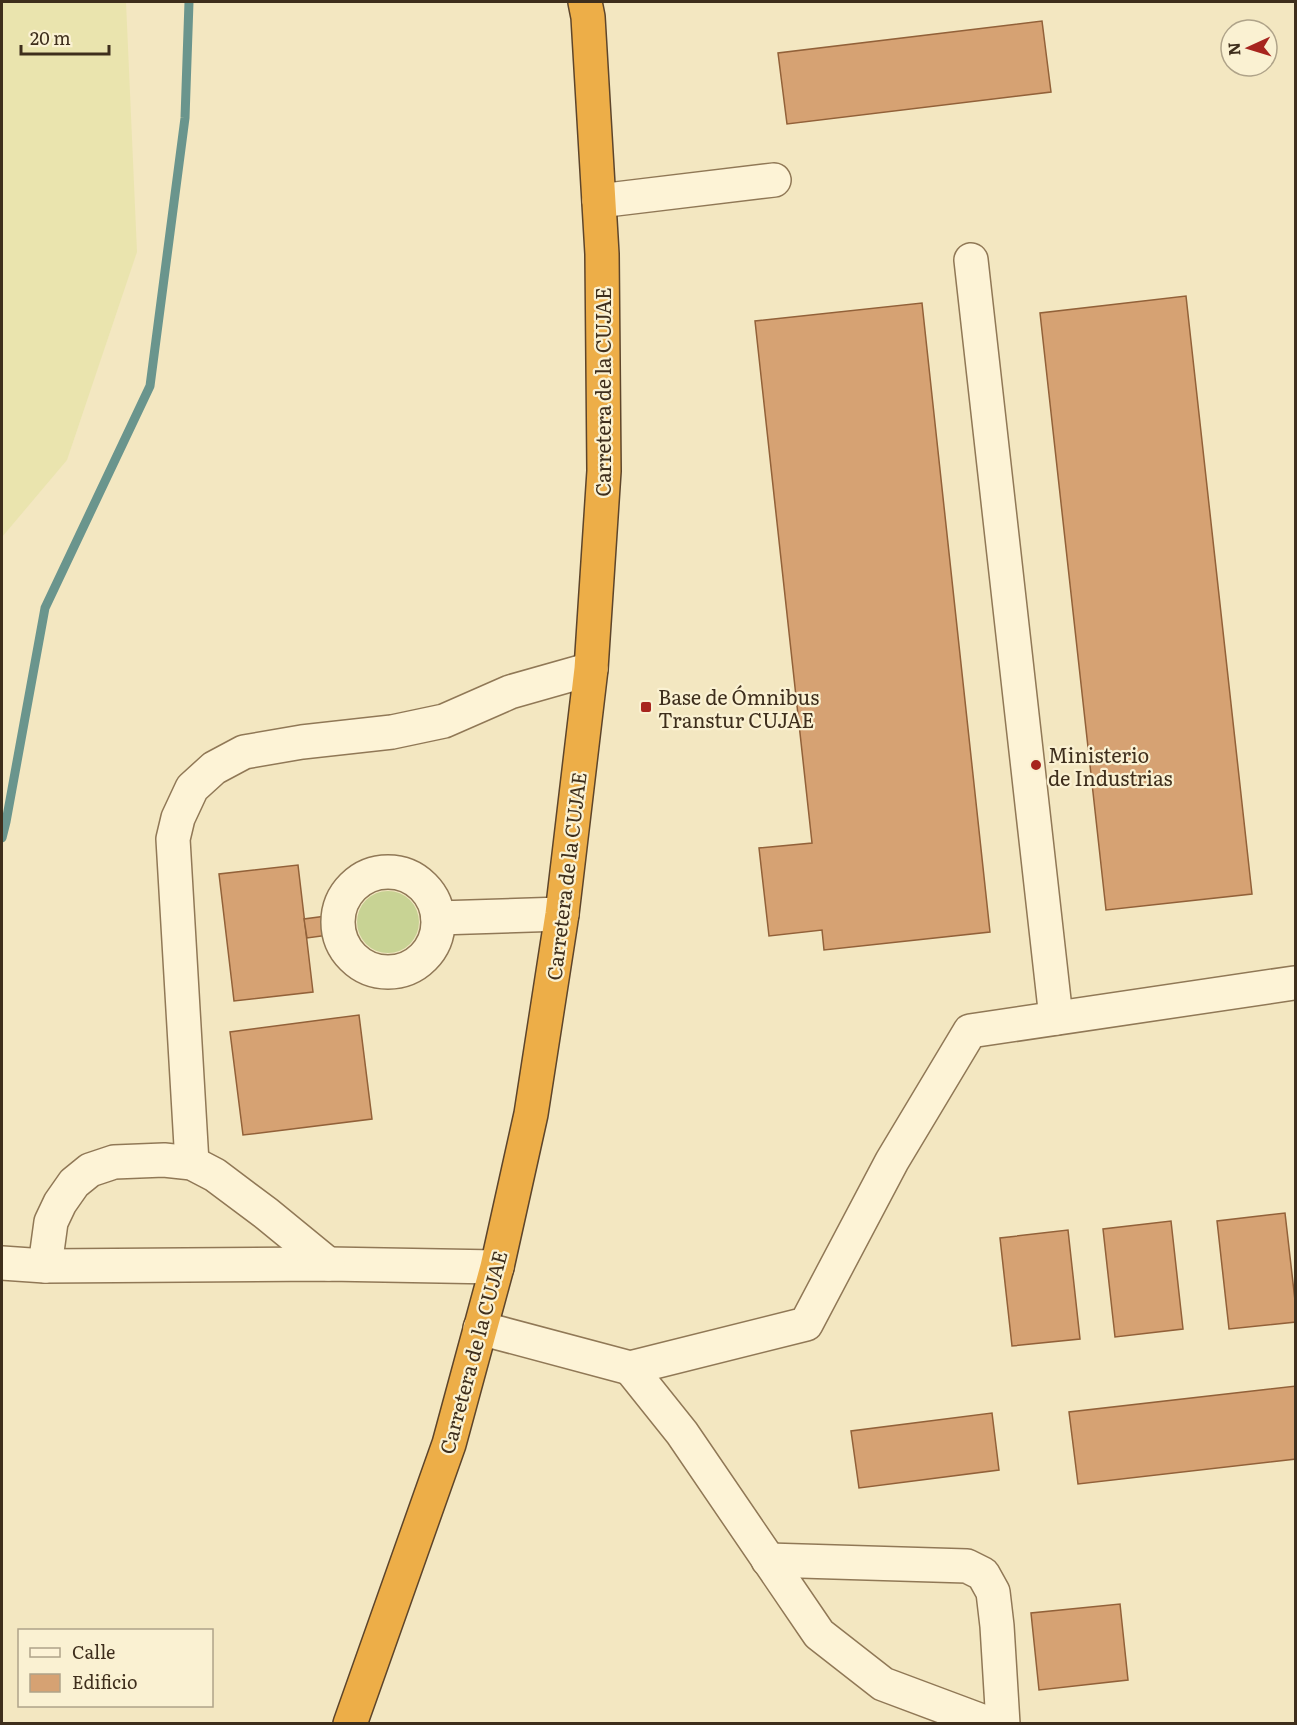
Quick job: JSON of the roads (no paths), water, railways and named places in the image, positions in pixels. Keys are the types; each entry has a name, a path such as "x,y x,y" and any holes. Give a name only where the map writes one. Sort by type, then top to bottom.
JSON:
{"highway":[{"name":"Carretera de la CUJAE","path":"350,1724 449,1444 497,1267 531,1114 562,914 591,669 604,471 602,254 588,18 585,2"}],"street":[{"path":"599,201 774,180"},
{"path":"971,260 1056,1018"},
{"path":"192,1162 173,838 178,818 192,788 214,768 244,752 302,742 392,732 444,721 510,692 591,669"},
{"path":"438,918 562,914"},
{"path":"480,1328 630,1368 806,1324 892,1161 970,1031 1294,983"},
{"path":"45,1266 51,1222 60,1203 74,1183 90,1170 114,1162 164,1160 192,1162 214,1175 267,1214 328,1264"},
{"path":"2,1263 45,1266 328,1264 497,1267"},
{"path":"630,1368 682,1433 819,1634 883,1684 990,1724"},
{"path":"768,1560 968,1566 983,1574 993,1592 1003,1724"}],"waterway":[{"path":"2,838 45,608 150,386 185,118 189,2"}],"place":[{"name":"Base de Ómnibus Transtur CUJAE","path":"646,707"},
{"name":"Ministerio de Industrias","path":"1036,765"}]}
